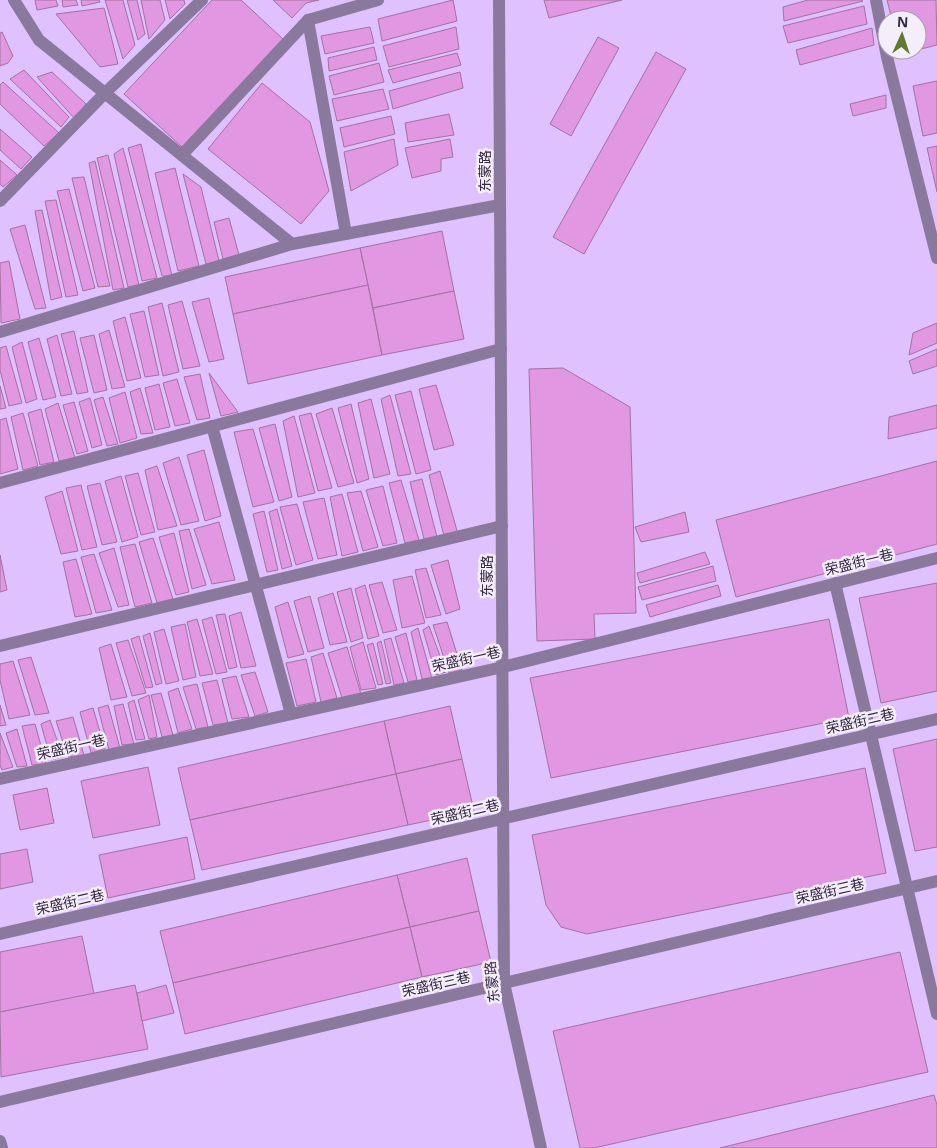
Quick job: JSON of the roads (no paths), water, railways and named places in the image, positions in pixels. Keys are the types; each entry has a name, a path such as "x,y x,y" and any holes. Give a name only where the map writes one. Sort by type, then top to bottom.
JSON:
{"street":[{"path":"14,0 39,40 292,244"},
{"path":"0,201 105,93 202,0"},
{"path":"182,156 308,20 378,0"},
{"name":"东蒙路","path":"498,0 504,983 541,1148"},
{"path":"876,0 887,57 937,258"},
{"path":"308,20 346,234"},
{"path":"0,332 292,244 500,205"},
{"path":"0,483 501,348"},
{"path":"212,426 291,714"},
{"path":"0,646 502,526"},
{"name":"荣盛街一巷","path":"0,779 503,667 937,558"},
{"path":"835,583 937,1014"},
{"name":"荣盛街二巷","path":"0,934 937,719"},
{"name":"荣盛街三巷","path":"0,1102 937,881"},
{"path":"0,1141 2,1148"}]}
